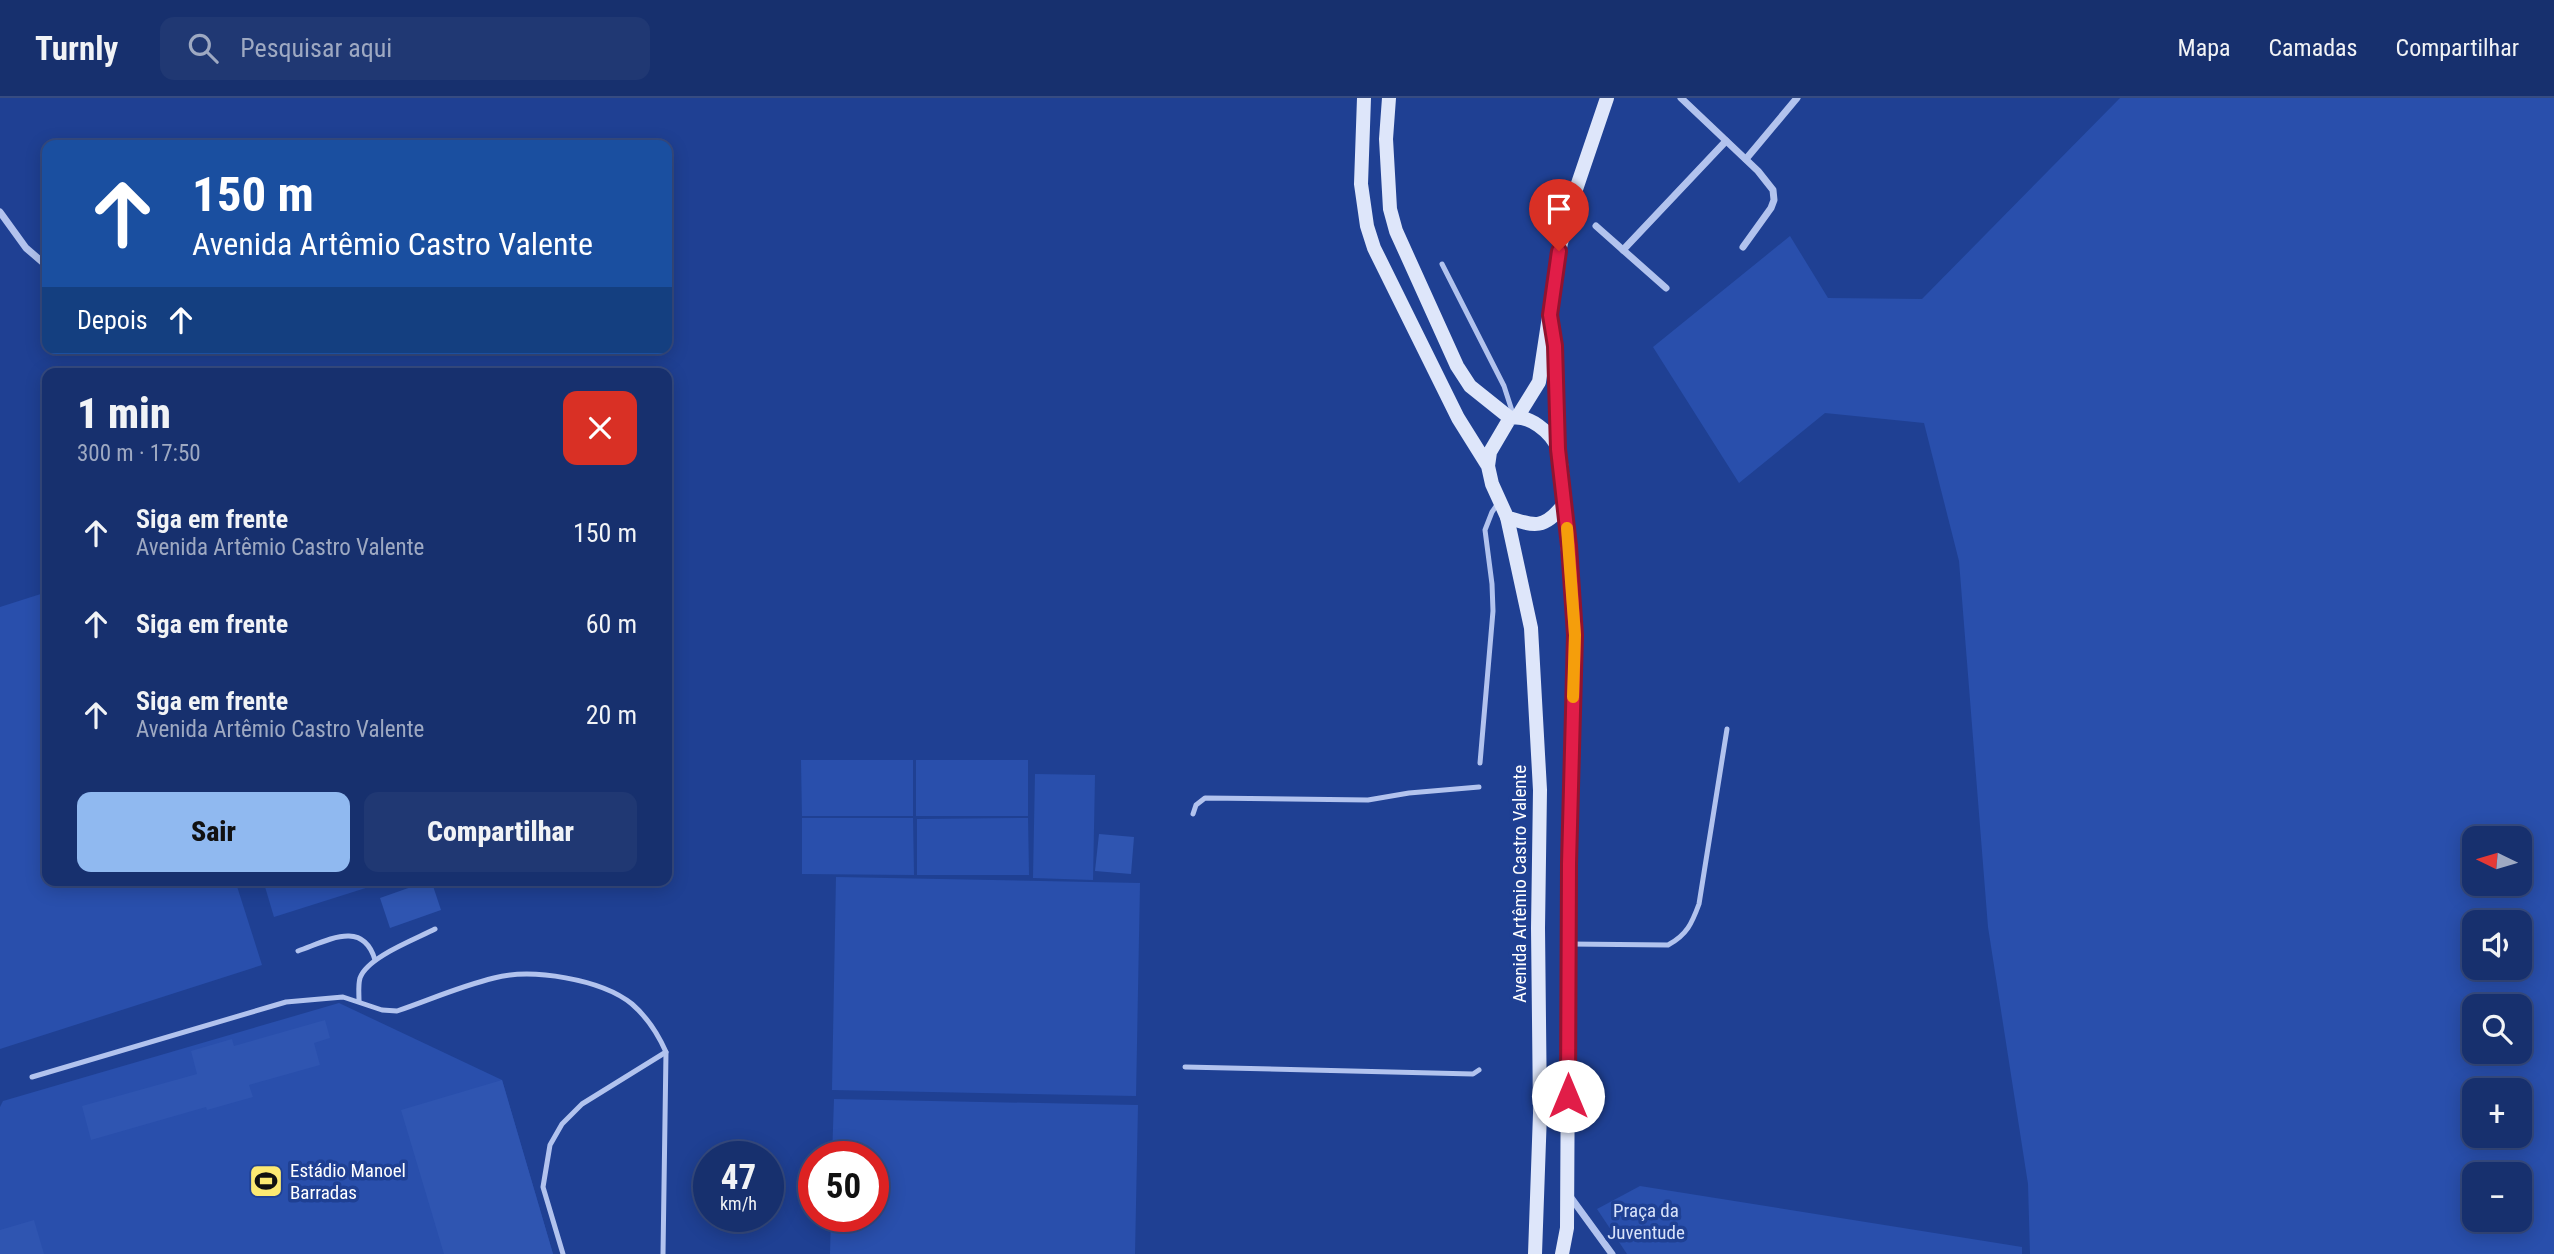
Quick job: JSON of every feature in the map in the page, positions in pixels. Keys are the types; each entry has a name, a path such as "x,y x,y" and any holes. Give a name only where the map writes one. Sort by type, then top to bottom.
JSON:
{"main road":[{"path":"1364,98 1361,184 1367,226 1374,248 1458,418 1488,466 1499,502 1507,517 1528,525 1539,524 1554,517 1564,504"},
{"path":"1389,98 1386,139 1387,193 1396,232 1457,366 1470,386 1514,417 1527,418 1539,426 1558,449"},
{"path":"1488,466 1490,452 1539,382 1559,251 1570,207 1607,98"},
{"path":"1550,315 1555,346 1558,449 1573,609 1567,1228 1562,1254"},
{"name":"Avenida Artêmio Castro Valente","path":"1507,517 1531,628 1540,790 1538,956 1541,1113 1535,1254"}],"street":[{"path":"1681,98 1746,159 1768,181 1773,190 1774,200 1770,208 1743,247"},
{"path":"1690,106 1697,98"},
{"path":"1746,159 1797,98"},
{"path":"1623,250 1726,141"},
{"path":"0,212 26,248 42,262"},
{"path":"1597,226 1666,288"},
{"path":"1567,1192 1612,1254"}],"lane":[{"path":"1442,264 1504,386 1514,417"},
{"path":"1480,763 1493,611 1485,530 1499,502"},
{"path":"1569,944 1668,945 1689,929 1699,904 1727,729"},
{"path":"1193,814 1196,805 1205,798 1368,800 1409,793 1479,787"},
{"path":"359,1001 360,978 366,967 435,929"},
{"path":"298,951 338,938 358,937 371,947 375,960"},
{"path":"32,1077 286,1002 344,997 382,1010 397,1011 494,978 528,973 565,977 600,988 631,1003 654,1030 666,1052 663,1254"},
{"path":"563,1254 543,1187 550,1145 562,1125 582,1104 666,1052"},
{"path":"1185,1067 1473,1074 1479,1070"}],"green space":[{"path":"2120,98 2554,98 2554,1254 2030,1254 2028,1184 1988,927 1959,561 1924,423 1825,413 1739,483 1653,347 1790,236 1828,298 1922,299"},
{"path":"42,594 42,886 237,886 262,965 0,1049 0,607"},
{"path":"801,760 913,760 913,816 802,816"},
{"path":"916,760 1028,760 1028,816 916,816"},
{"path":"1035,774 1095,775 1093,880 1033,878"},
{"path":"802,818 913,818 914,875 802,874"},
{"path":"1028,818 1029,875 917,875 917,819"},
{"path":"836,877 1140,883 1136,1096 832,1090"},
{"path":"265,886 372,886 274,917"},
{"name":"Estádio Manoel Barradas","path":"339,1003 502,1080 553,1254 0,1254 0,1107 3,1101"},
{"path":"834,1099 1138,1105 1135,1254 830,1254 831,1232 889,1232 889,1141 833,1141"},
{"name":"Praça da Juventude","path":"1640,1186 2022,1247 2022,1254 1627,1254 1597,1209"}],"building":[{"path":"1099,834 1134,837 1131,874 1095,871"},
{"path":"414,886 433,886 441,910 390,928 380,898"},
{"path":"325,1020 330,1038 314,1043 320,1065 249,1085 253,1097 207,1110 206,1107 91,1140 82,1106 197,1074 191,1051 232,1039 234,1046"},
{"path":"502,1080 553,1254 444,1254 401,1110"},
{"path":"34,1220 44,1254 0,1254 0,1230"}],"slow traffic":[{"path":"1567,528 1575,635 1573,697"}],"place":[{"name":"Estádio Manoel Barradas","path":"266,1181"}],"route":[{"path":"1559,251 1550,315 1555,346 1558,449 1569,546 1575,635 1569,864 1568,1096"}]}
